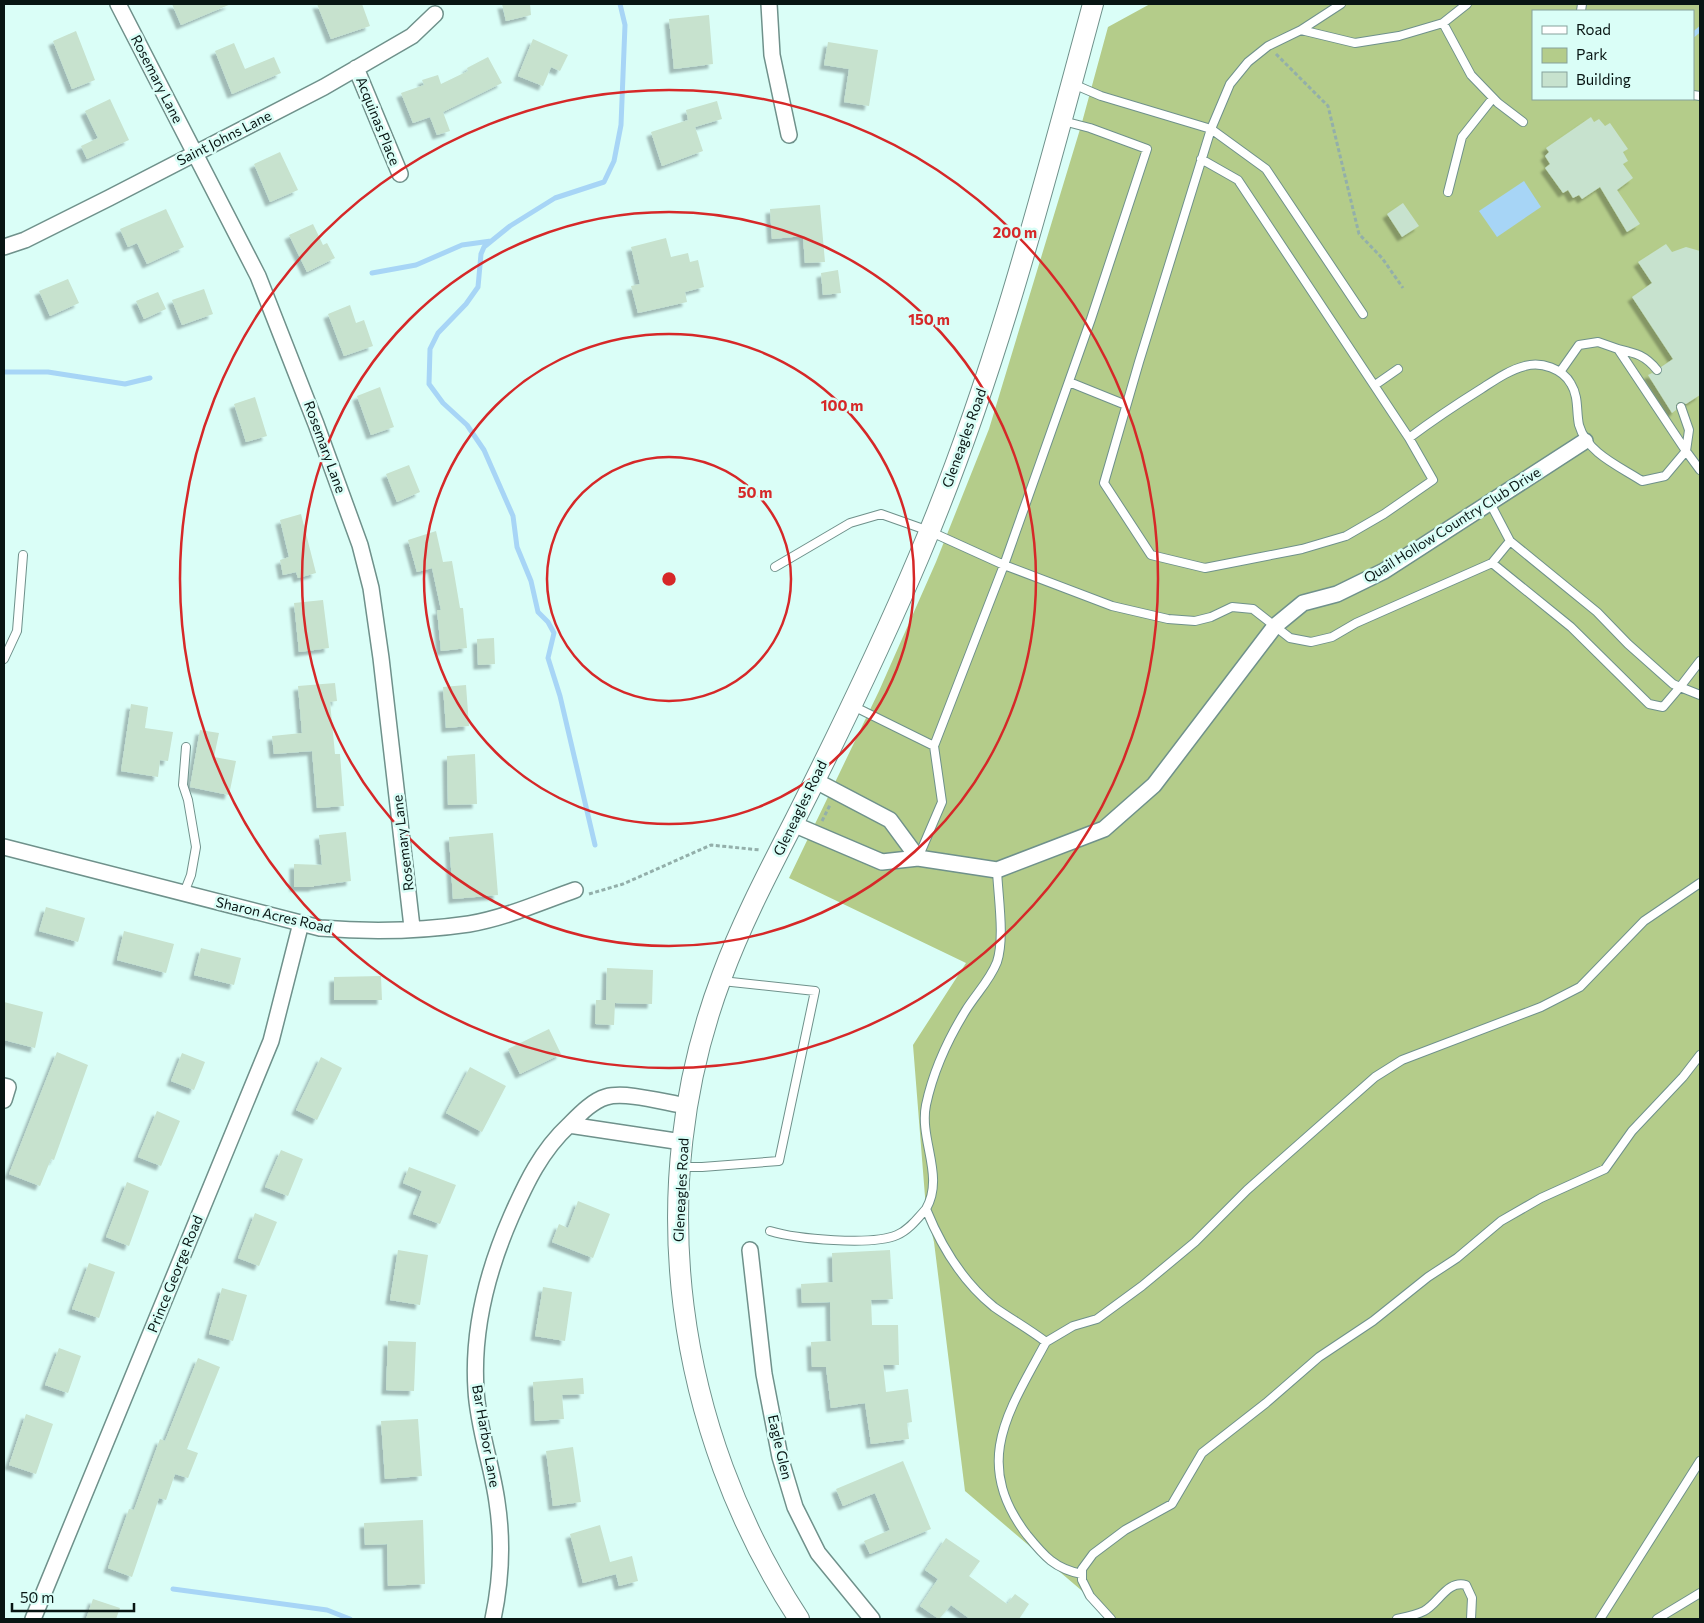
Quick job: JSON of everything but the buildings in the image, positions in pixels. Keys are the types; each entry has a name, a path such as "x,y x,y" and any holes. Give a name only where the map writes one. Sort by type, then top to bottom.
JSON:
{"street":[{"name":"Rosemary Lane","path":"118,4 258,276 276,318 360,545 371,588 381,658 412,928"},
{"path":"769,4 772,55 788,135"},
{"name":"Gleneagles Road","path":"799,1619 760,1554 724,1473 706,1419 693,1364 681,1286 678,1242 682,1142 687,1106 706,1022 735,942 851,705 929,531 987,377 1093,4"},
{"name":"Saint Johns Lane","path":"4,247 25,240 356,68 412,36 435,14"},
{"name":"Acquinas Place","path":"356,68 400,174"},
{"name":"Quail Hollow Country Club Drive","path":"793,824 882,862 918,858 997,870 1104,829 1154,785 1275,626 1303,603 1337,594 1384,571 1585,441"},
{"path":"814,780 890,820 918,858"},
{"name":"Sharon Acres Road","path":"4,847 320,928 353,931 470,924 516,911 575,890"},
{"name":"Prince George Road","path":"32,1619 271,1041 301,923"},
{"path":"4,1086 8,1087 4,1100"},
{"name":"Bar Harbor Lane","path":"493,1619 499,1584 500,1529 498,1502 476,1392 475,1353 479,1314 487,1279 502,1238 531,1171 554,1139 586,1109 606,1097 643,1098 687,1106"},
{"path":"569,1125 682,1142"},
{"name":"Eagle Glen","path":"750,1250 764,1374 780,1458 795,1507 818,1553 872,1619"}],"lane":[{"path":"1201,159 1238,180 1409,438 1433,480 1384,514 1346,536 1302,549 1205,568 1151,555 1104,483 1126,405 1210,129 1230,84 1248,62 1268,46 1301,30 1341,4"},
{"path":"1301,30 1355,43 1399,36 1443,23 1467,4"},
{"path":"1443,23 1471,76 1493,98 1522,122"},
{"path":"1071,83 1101,96 1210,129 1266,169 1363,314"},
{"path":"1448,192 1462,137 1493,98"},
{"path":"918,858 942,802 934,746 1004,565 1069,382 1147,148 1090,128 1061,121"},
{"path":"1560,372 1578,345 1598,342 1641,354 1657,370"},
{"path":"1618,349 1700,470"},
{"path":"1409,438 1451,408 1513,370 1527,365 1544,365 1560,372 1571,383 1578,400 1578,422 1585,441 1642,482 1666,476 1686,451 1689,430 1680,407"},
{"path":"1375,386 1398,369"},
{"path":"1069,382 1126,405"},
{"path":"1490,503 1510,541 1597,612 1628,644 1673,684 1700,695"},
{"path":"775,567 850,523 882,514 929,531 1004,565 1112,606 1168,619 1195,621 1211,618 1232,607 1253,609 1290,638 1311,642 1332,637 1356,623 1492,562 1510,541"},
{"path":"4,659 17,631 23,555"},
{"path":"1492,562 1571,627 1649,704 1663,707 1700,661"},
{"path":"851,705 934,746"},
{"path":"184,893 191,875 196,847 188,800 183,785 186,747"},
{"path":"770,1231 806,1238 885,1238 898,1235 907,1229 926,1209 934,1191 924,1116 934,1077 943,1054 966,1010 984,987 997,961 1000,934 997,870"},
{"path":"1082,1574 1062,1570 1032,1541 1012,1511 998,1466 998,1449 1013,1401 1046,1342 1073,1326 1097,1319 1142,1286 1196,1242 1247,1190 1375,1077 1402,1060 1541,1008 1580,987 1644,920 1700,882"},
{"path":"681,1166 702,1167 779,1161 815,992 720,981"},
{"path":"1111,1619 1090,1596 1082,1574 1085,1563 1104,1545 1125,1530 1172,1504 1202,1453 1266,1403 1319,1357 1373,1321 1428,1277 1457,1258 1501,1221 1541,1198 1605,1169 1632,1131 1684,1077 1700,1055"},
{"path":"926,1209 935,1231 961,1272 994,1306 1046,1342"},
{"path":"1600,1619 1700,1461"},
{"path":"1397,1619 1423,1612 1434,1604 1448,1589 1460,1584 1466,1585 1472,1598 1471,1619"},
{"path":"1658,1619 1700,1593"}],"path":[{"path":"1268,46 1328,106 1359,234 1382,258 1403,288"},
{"path":"822,821 831,804"},
{"path":"575,890 584,895 623,884 711,845 760,850"}],"green space":[{"path":"1150,4 1700,4 1700,1619 1115,1619 965,1491 934,1242 926,1209 913,1045 966,963 789,878 879,691 936,562 989,429 1081,126 1108,27"}],"water":[{"path":"1524,181 1541,207 1497,237 1479,211"}],"waterway":[{"path":"595,845 560,696 548,658 554,633 548,622 538,612 531,581 517,547 513,516 484,450 467,425 443,403 429,384 430,349 438,333 466,304 478,287 481,254 484,247 510,226 555,198 604,182 614,161 621,125 625,25 620,4"},
{"path":"1694,34 1700,29"},
{"path":"372,273 416,265 462,245 491,241"},
{"path":"4,372 48,372 125,384 150,378"},
{"path":"173,1589 327,1610 350,1619"}]}
